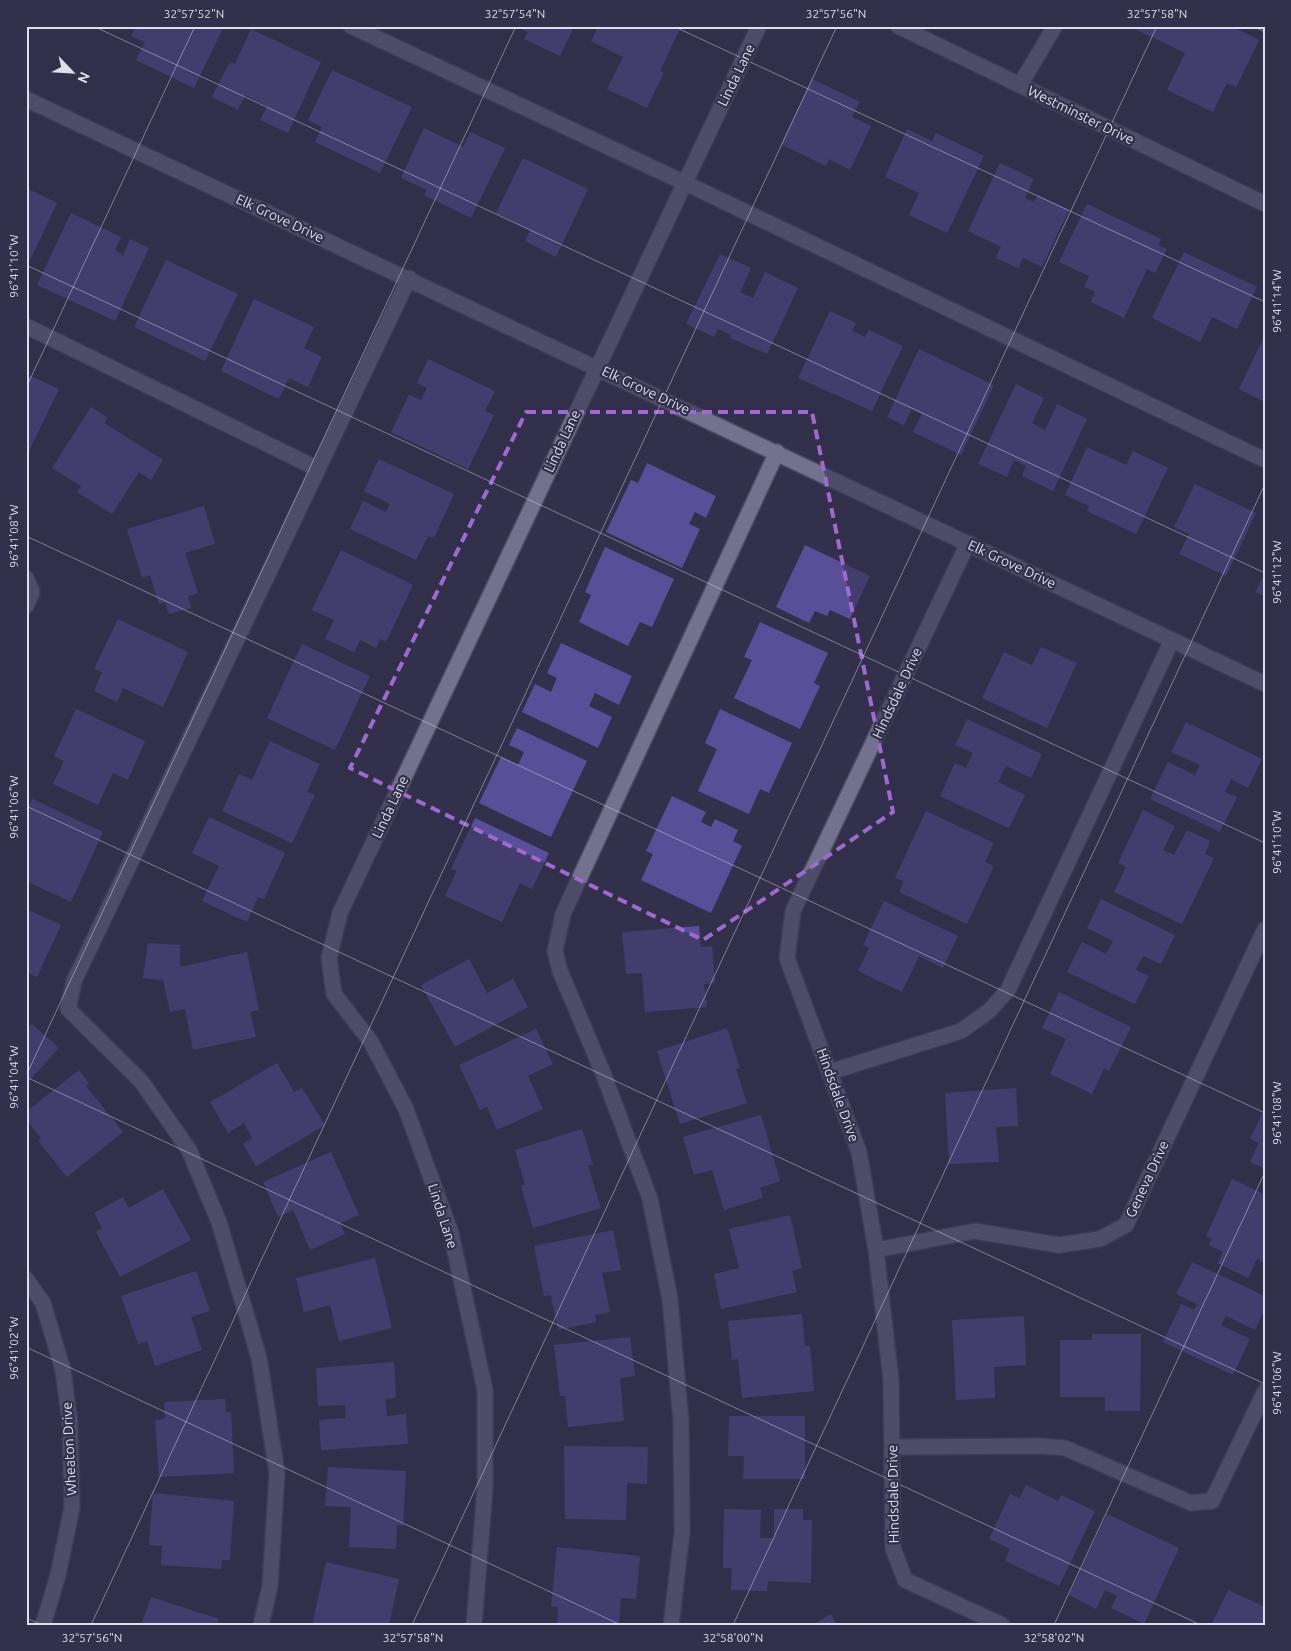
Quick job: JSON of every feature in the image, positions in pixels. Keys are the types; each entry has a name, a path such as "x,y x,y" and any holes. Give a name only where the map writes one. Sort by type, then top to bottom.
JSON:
{"street":[{"path":"350,26 685,183 1265,460"},
{"name":"Linda Lane","path":"478,1623 485,1488 485,1390 451,1233 406,1109 371,1042 334,994 329,958 340,913 597,366 760,26"},
{"name":"Westminster Drive","path":"898,26 1265,204"},
{"path":"1020,85 1055,26"},
{"name":"Elk Grove Drive","path":"26,99 597,366 1265,684"},
{"path":"261,1625 270,1586 277,1473 259,1358 219,1222 189,1150 140,1081 68,1009 74,981 409,278"},
{"path":"26,326 318,468"},
{"path":"671,1625 682,1533 681,1421 670,1300 650,1200 603,1073 560,971 555,951 563,914 777,452"},
{"name":"Hindsdale Drive","path":"968,543 793,911 787,958 859,1152 876,1250 891,1380 893,1548 905,1580 1002,1625"},
{"path":"26,578 32,592 26,606"},
{"path":"830,1072 961,1031 989,1011 1008,990 1172,640"},
{"name":"Geneva Drive","path":"876,1250 975,1231 1059,1246 1100,1239 1126,1225 1265,929"},
{"name":"Wheaton Drive","path":"26,1278 43,1304 63,1370 70,1424 72,1508 58,1575 43,1625"},
{"path":"892,1446 1038,1446 1066,1448 1190,1503 1212,1501 1265,1391"}],"highlighted area":[{"path":"526,412 812,412 893,812 703,940 350,768"}],"building":[{"path":"136,26 224,26 194,88 136,60 145,42 131,36"},
{"path":"516,26 574,26 560,56 524,39 528,32"},
{"path":"598,26 681,26 660,71 664,73 647,108 607,89 623,57 591,41"},
{"path":"1129,26 1231,26 1259,40 1236,87 1227,83 1213,112 1167,90 1185,53"},
{"path":"251,29 321,62 288,133 260,120 267,106 245,95 238,110 212,97 230,62 235,64"},
{"path":"332,70 412,107 380,173 315,142 322,127 308,120"},
{"path":"812,79 860,102 852,117 871,126 850,170 829,159 826,166 781,144"},
{"path":"424,128 463,147 470,132 505,148 471,218 424,195 427,190 401,178"},
{"path":"907,129 932,141 936,133 984,156 947,233 909,215 919,193 885,177"},
{"path":"523,158 588,189 556,257 525,241 530,230 496,213"},
{"path":"1000,163 1034,179 1025,198 1034,202 1038,195 1069,210 1042,267 1023,258 1018,268 996,258 1001,247 968,231"},
{"path":"26,188 57,203 26,268"},
{"path":"1087,204 1161,239 1158,245 1167,249 1155,273 1147,269 1124,318 1091,302 1095,292 1084,287 1089,276 1059,262"},
{"path":"71,213 121,237 115,250 123,255 130,239 149,248 115,321 37,285"},
{"path":"1184,252 1257,287 1237,329 1212,317 1200,342 1152,318"},
{"path":"720,254 751,268 740,292 753,298 765,272 798,288 767,354 730,338 731,335 718,329 714,337 686,324"},
{"path":"166,260 238,294 205,361 134,327"},
{"path":"254,299 314,327 304,348 322,357 308,387 289,378 279,399 221,371"},
{"path":"830,311 856,323 852,331 865,337 869,330 903,346 872,411 798,378"},
{"path":"1265,335 1265,402 1239,389"},
{"path":"919,349 994,385 961,455 913,432 922,414 912,409 904,425 887,417"},
{"path":"428,359 495,391 485,411 494,415 468,469 391,432 409,395 421,400 427,388 417,383"},
{"path":"26,374 59,389 26,457"},
{"path":"1016,384 1044,398 1032,423 1045,430 1057,404 1087,419 1053,491 1022,476 1026,466 1014,460 1007,477 978,464"},
{"path":"91,407 108,418 104,423 163,460 151,480 139,472 112,514 77,492 81,486 52,468"},
{"path":"1087,447 1126,465 1133,451 1168,468 1136,534 1087,511 1089,506 1065,495"},
{"path":"379,459 454,494 434,538 428,536 416,560 350,529 363,501 386,512 390,504 364,491"},
{"path":"647,463 716,496 706,518 695,512 689,524 700,529 682,568 606,532 631,480 638,483"},
{"path":"1195,484 1256,513 1226,576 1179,554 1189,534 1174,527"},
{"path":"204,506 215,544 185,553 198,593 188,596 191,608 169,614 165,602 159,604 150,575 142,578 127,529"},
{"path":"805,545 870,576 850,619 830,610 827,616 815,611 809,623 776,607"},
{"path":"605,547 674,579 652,627 640,622 628,646 579,622 591,595 585,592"},
{"path":"341,550 413,585 386,642 380,639 376,648 360,640 354,652 325,639 334,620 312,610"},
{"path":"1265,573 1265,596 1255,592"},
{"path":"118,619 188,652 163,707 123,688 117,702 94,691 102,672 94,669"},
{"path":"760,622 828,653 814,683 820,686 800,729 734,698 752,660 744,657"},
{"path":"561,643 632,676 619,705 595,693 589,706 612,717 598,748 522,712 535,684 551,692 557,678 547,673"},
{"path":"302,644 370,676 335,750 267,718"},
{"path":"1041,647 1077,663 1047,728 982,698 1004,652 1032,665"},
{"path":"76,709 145,741 128,780 113,773 98,805 53,784 64,761 54,756"},
{"path":"720,709 792,743 769,793 760,789 749,814 698,791 717,749 705,743"},
{"path":"967,719 1042,754 1031,778 1006,766 998,782 1025,795 1009,828 940,796 955,763 966,768 973,753 955,745"},
{"path":"1186,722 1262,759 1248,788 1231,779 1225,792 1237,797 1220,832 1150,799 1168,762 1195,775 1200,765 1171,752"},
{"path":"517,728 587,761 551,837 479,803 501,757 518,765 524,752 509,745"},
{"path":"270,741 320,764 307,792 315,795 292,843 222,811 239,774 252,780"},
{"path":"672,796 706,812 701,822 711,827 715,819 738,830 733,841 742,846 711,913 641,880 653,854 646,851"},
{"path":"32,799 103,832 71,902 26,881 26,813"},
{"path":"1143,810 1175,826 1163,850 1174,855 1187,830 1210,841 1205,854 1214,858 1182,924 1114,892 1126,867 1118,863"},
{"path":"926,811 994,843 985,862 994,866 967,924 899,892 904,881 895,878"},
{"path":"209,817 285,853 264,899 258,897 247,922 202,901 219,866 192,853"},
{"path":"475,818 549,853 532,889 520,883 502,922 445,896 457,871 451,869"},
{"path":"1101,899 1175,935 1161,964 1143,956 1136,970 1149,976 1135,1004 1067,972 1082,942 1106,954 1113,941 1087,928"},
{"path":"884,901 958,936 943,968 919,956 902,992 858,971 869,948 863,945"},
{"path":"26,909 61,925 37,977 26,972"},
{"path":"699,926 701,947 712,946 715,983 704,984 707,1007 645,1012 642,973 626,974 622,932"},
{"path":"148,943 180,945 180,967 247,952 259,1010 250,1012 256,1037 193,1050 185,1009 170,1012 163,980 143,978"},
{"path":"469,959 487,993 513,979 528,1007 455,1047 421,985"},
{"path":"1059,992 1131,1027 1109,1071 1104,1069 1092,1094 1050,1074 1066,1039 1042,1028"},
{"path":"32,1024 59,1048 26,1084 26,1030"},
{"path":"727,1028 740,1068 736,1069 747,1103 680,1124 657,1051"},
{"path":"536,1029 553,1064 528,1076 543,1109 497,1130 487,1107 480,1110 459,1065"},
{"path":"277,1063 294,1092 302,1088 325,1125 256,1166 243,1144 252,1138 244,1123 228,1133 210,1102"},
{"path":"79,1070 89,1083 86,1086 123,1132 67,1177 38,1141 41,1138 26,1119 26,1112"},
{"path":"1016,1088 1018,1126 996,1127 999,1162 949,1164 945,1093"},
{"path":"1265,1107 1265,1169 1250,1162 1259,1143 1250,1139"},
{"path":"761,1115 780,1181 760,1188 763,1198 724,1210 712,1170 694,1175 683,1137"},
{"path":"582,1129 593,1164 588,1166 601,1208 533,1228 521,1186 525,1185 515,1150"},
{"path":"331,1152 359,1215 340,1223 345,1234 310,1250 293,1210 278,1217 263,1182"},
{"path":"1232,1179 1265,1195 1265,1263 1257,1259 1248,1278 1217,1263 1223,1252 1209,1245 1212,1239 1206,1236"},
{"path":"163,1189 191,1240 120,1277 96,1232 102,1228 94,1213 123,1197 129,1208"},
{"path":"790,1215 802,1268 792,1271 797,1292 721,1309 714,1274 739,1268 729,1229"},
{"path":"613,1230 621,1270 602,1273 610,1312 595,1315 596,1322 558,1330 551,1295 544,1296 534,1246"},
{"path":"375,1258 392,1328 339,1341 330,1305 304,1312 296,1278"},
{"path":"1192,1262 1265,1296 1265,1308 1255,1330 1226,1316 1221,1325 1250,1339 1233,1375 1163,1342 1181,1304 1194,1310 1197,1304 1176,1294"},
{"path":"196,1271 210,1311 191,1317 202,1350 155,1366 147,1341 138,1344 121,1296"},
{"path":"802,1314 805,1346 810,1346 814,1391 742,1398 738,1359 732,1360 728,1321"},
{"path":"1024,1316 1026,1365 994,1367 995,1398 956,1400 952,1320"},
{"path":"1092,1334 1141,1334 1140,1411 1105,1411 1105,1397 1060,1397 1060,1340 1092,1340"},
{"path":"630,1337 635,1376 620,1378 624,1421 568,1427 565,1396 560,1396 554,1345"},
{"path":"394,1362 396,1398 385,1399 387,1416 406,1414 408,1444 321,1450 319,1420 346,1418 345,1405 318,1406 316,1368"},
{"path":"225,1399 226,1412 231,1412 234,1473 159,1477 155,1420 165,1419 164,1402"},
{"path":"729,1416 805,1416 805,1479 743,1479 744,1456 728,1456"},
{"path":"564,1446 648,1447 647,1484 627,1483 626,1520 565,1519"},
{"path":"328,1467 406,1471 403,1526 397,1525 396,1549 349,1547 351,1507 325,1506"},
{"path":"1026,1485 1058,1501 1061,1495 1095,1511 1059,1586 1005,1561 1010,1549 989,1539 1010,1494 1020,1498"},
{"path":"153,1493 234,1501 230,1560 222,1560 221,1569 161,1565 162,1546 149,1545"},
{"path":"724,1509 761,1510 760,1538 774,1538 774,1509 803,1509 803,1520 812,1520 811,1583 768,1581 767,1591 731,1590 732,1568 723,1568"},
{"path":"1107,1514 1179,1548 1144,1624 1111,1608 1117,1596 1105,1590 1096,1609 1069,1595"},
{"path":"557,1547 640,1556 636,1599 621,1598 619,1625 557,1625 558,1607 551,1606"},
{"path":"326,1562 399,1579 389,1625 312,1625"},
{"path":"1228,1590 1265,1607 1265,1625 1211,1625"},
{"path":"151,1597 219,1619 217,1625 141,1625"},
{"path":"831,1614 837,1625 812,1625"}]}
